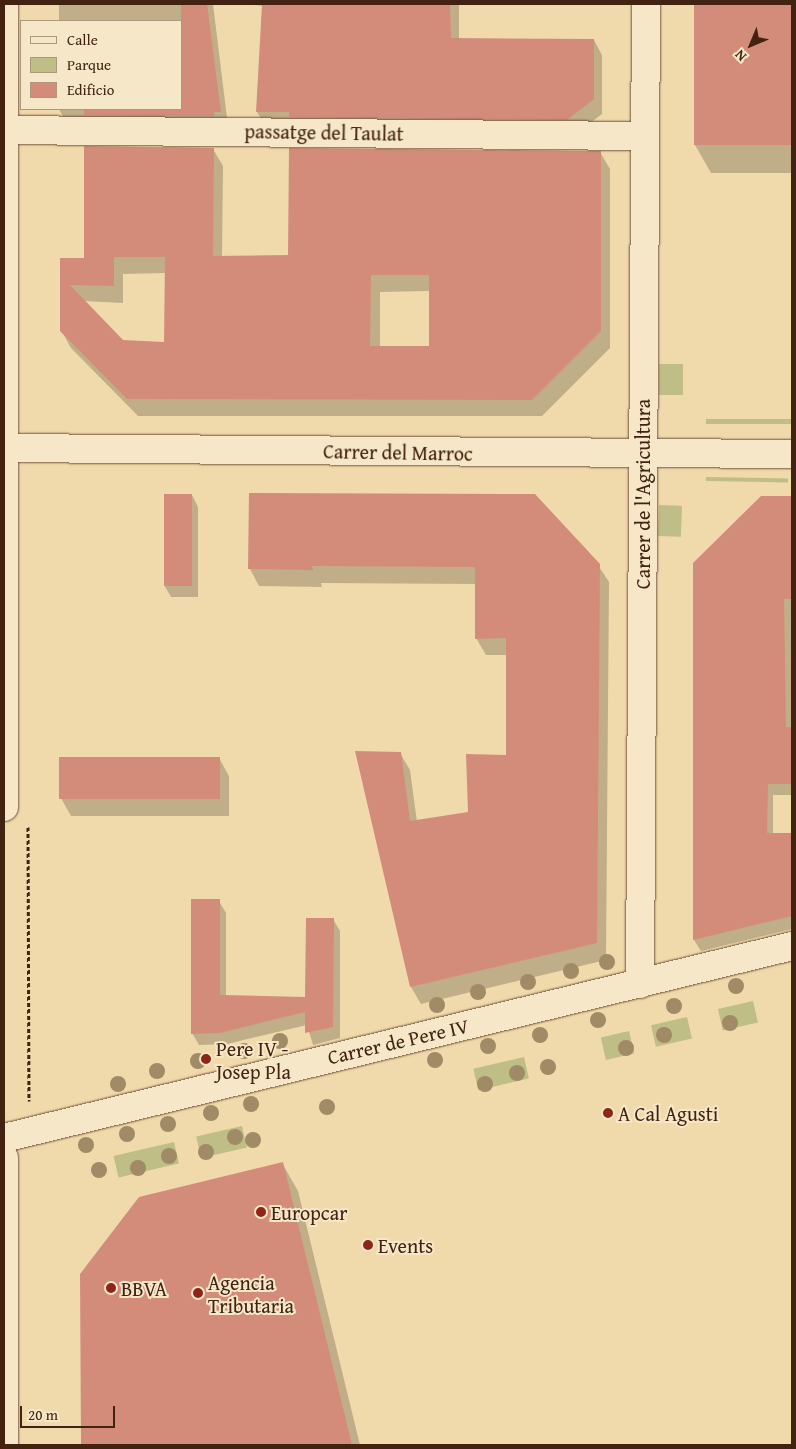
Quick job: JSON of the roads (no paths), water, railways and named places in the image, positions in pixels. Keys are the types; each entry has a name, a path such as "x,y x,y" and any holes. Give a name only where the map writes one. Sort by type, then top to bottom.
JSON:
{"street":[{"path":"4,4 4,807"},
{"name":"Carrer de l'Agricultura","path":"640,984 641,455 646,4"},
{"name":"passatge del Taulat","path":"4,130 645,136"},
{"name":"Carrer del Marroc","path":"4,448 641,455 792,454"},
{"name":"Carrer de Pere IV","path":"4,1138 792,946"},
{"path":"4,1158 4,1445"}],"place":[{"name":"Pere IV - Josep Pla","path":"206,1059"},
{"name":"A Cal Agusti","path":"608,1113"},
{"name":"Europcar","path":"261,1212"},
{"name":"Events","path":"368,1245"},
{"name":"BBVA","path":"111,1288"},
{"name":"Agencia Tributaria","path":"198,1293"}]}
